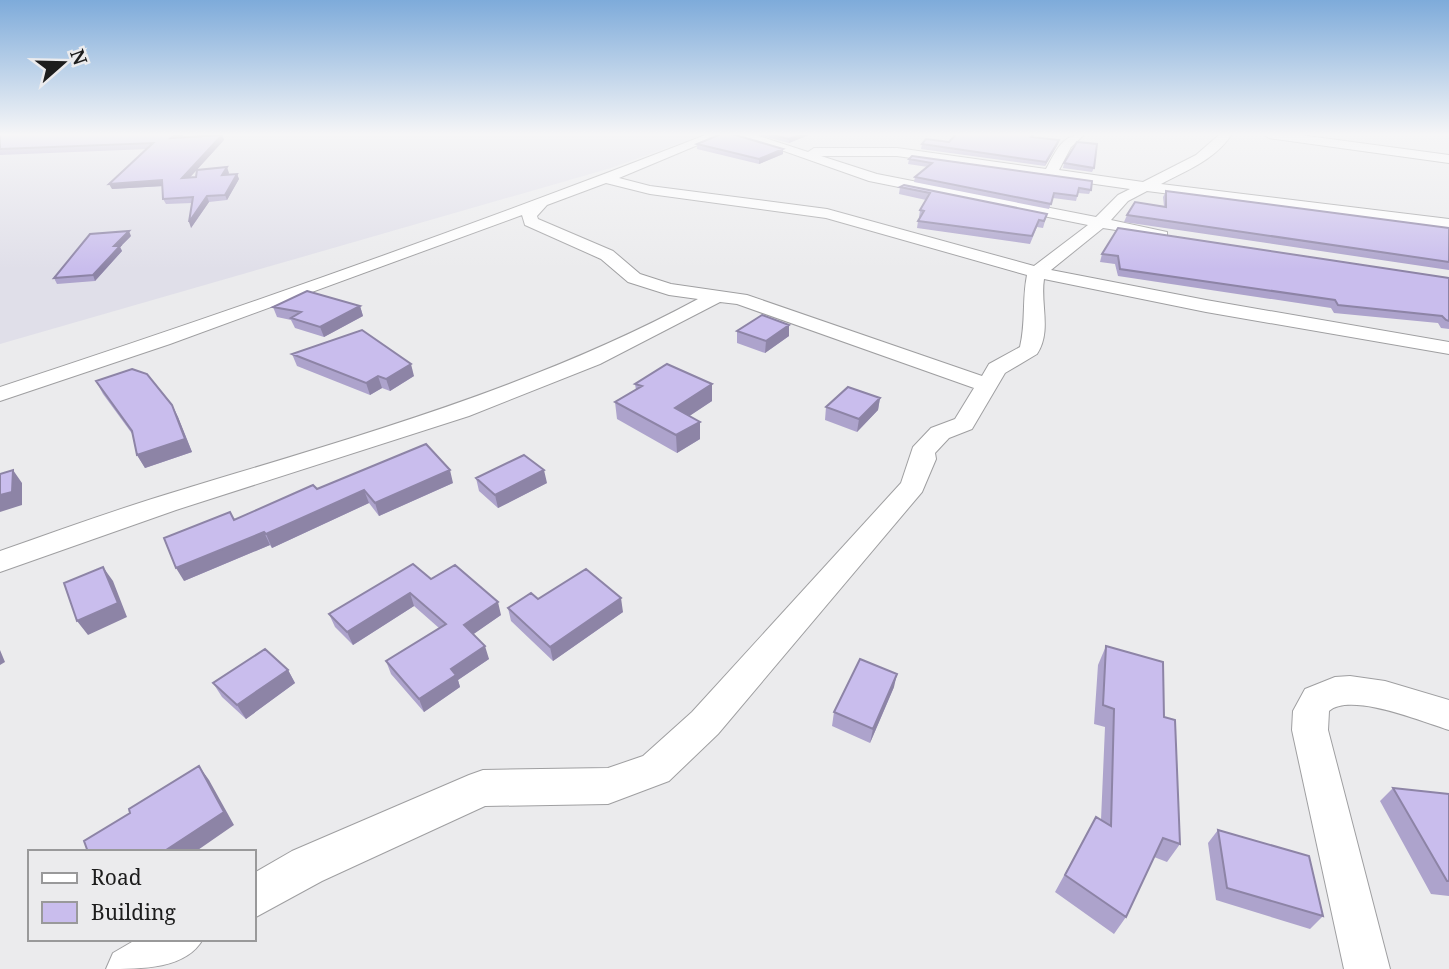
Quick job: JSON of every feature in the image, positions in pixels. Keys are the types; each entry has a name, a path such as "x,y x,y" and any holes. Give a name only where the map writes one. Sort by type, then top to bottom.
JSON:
{"street":[{"path":"0,394 163,340 604,179"},
{"path":"606,179 650,190 850,218 1037,272 1206,306 1449,348"},
{"path":"882,179 1175,237"},
{"path":"929,190 936,179"},
{"path":"1097,179 1449,224"},
{"path":"256,896 307,866 483,788 608,786 656,769 705,723 913,486 923,459 922,452 940,433 964,424 997,369 1030,350 1036,322 1032,295 1037,272 1099,224 1113,206 1156,179"},
{"path":"541,203 529,215 531,222 607,255 634,278 668,289 719,295 791,316 987,385"},
{"path":"0,562 187,497 429,423 555,375 660,330 719,295"},
{"path":"1367,969 1310,730 1310,710 1320,696 1335,692 1373,693 1449,715"},
{"path":"129,969 178,941"}],"shaded area":[{"path":"0,179 572,179 0,344"}],"building":[{"path":"114,179 234,179 225,195 207,196 189,222 193,197 163,199 162,180 109,184"},
{"path":"926,179 1092,181 1091,190 1079,188 1077,196 1054,193 1051,204"},
{"path":"904,185 1047,214 1044,221 1039,220 1032,236 918,221 924,211 920,210 930,193 900,187"},
{"path":"1166,191 1449,228 1449,262 1127,215 1135,202 1166,207"},
{"path":"1118,228 1449,278 1449,321 1442,316 1338,305 1335,300 1120,269 1118,256 1102,254"},
{"path":"129,231 114,246 120,246 93,275 54,278 90,234"},
{"path":"307,291 360,306 320,327 291,318 301,312 273,307"},
{"path":"762,315 789,325 766,341 737,331"},
{"path":"362,330 411,364 386,379 378,376 366,383 292,354"},
{"path":"667,364 712,384 675,408 700,422 676,435 615,402 642,386 635,384"},
{"path":"132,369 147,374 172,405 185,439 137,455 132,431 96,381"},
{"path":"848,387 880,398 859,419 826,407"},
{"path":"426,444 450,470 375,503 364,490 266,534 264,532 176,568 164,538 230,512 234,520 313,485 317,489"},
{"path":"524,455 544,470 495,495 476,478"},
{"path":"13,470 12,492 0,495 0,474"},
{"path":"413,564 431,579 455,565 498,602 464,625 485,646 451,669 456,675 419,699 386,661 446,624 410,593 347,632 329,614"},
{"path":"103,567 118,603 77,621 64,583"},
{"path":"586,569 621,598 550,647 508,608 531,593 538,599"},
{"path":"1106,646 1163,662 1164,717 1175,720 1180,844 1163,838 1126,917 1065,875 1096,817 1111,826 1114,709 1103,705"},
{"path":"265,649 288,670 237,705 213,683"},
{"path":"860,659 897,674 873,729 834,712"},
{"path":"199,766 224,812 166,850 87,850 84,841 130,813 129,809"},
{"path":"1393,788 1449,794 1449,881 1447,881"},
{"path":"1218,830 1309,856 1323,916 1227,888"}]}
